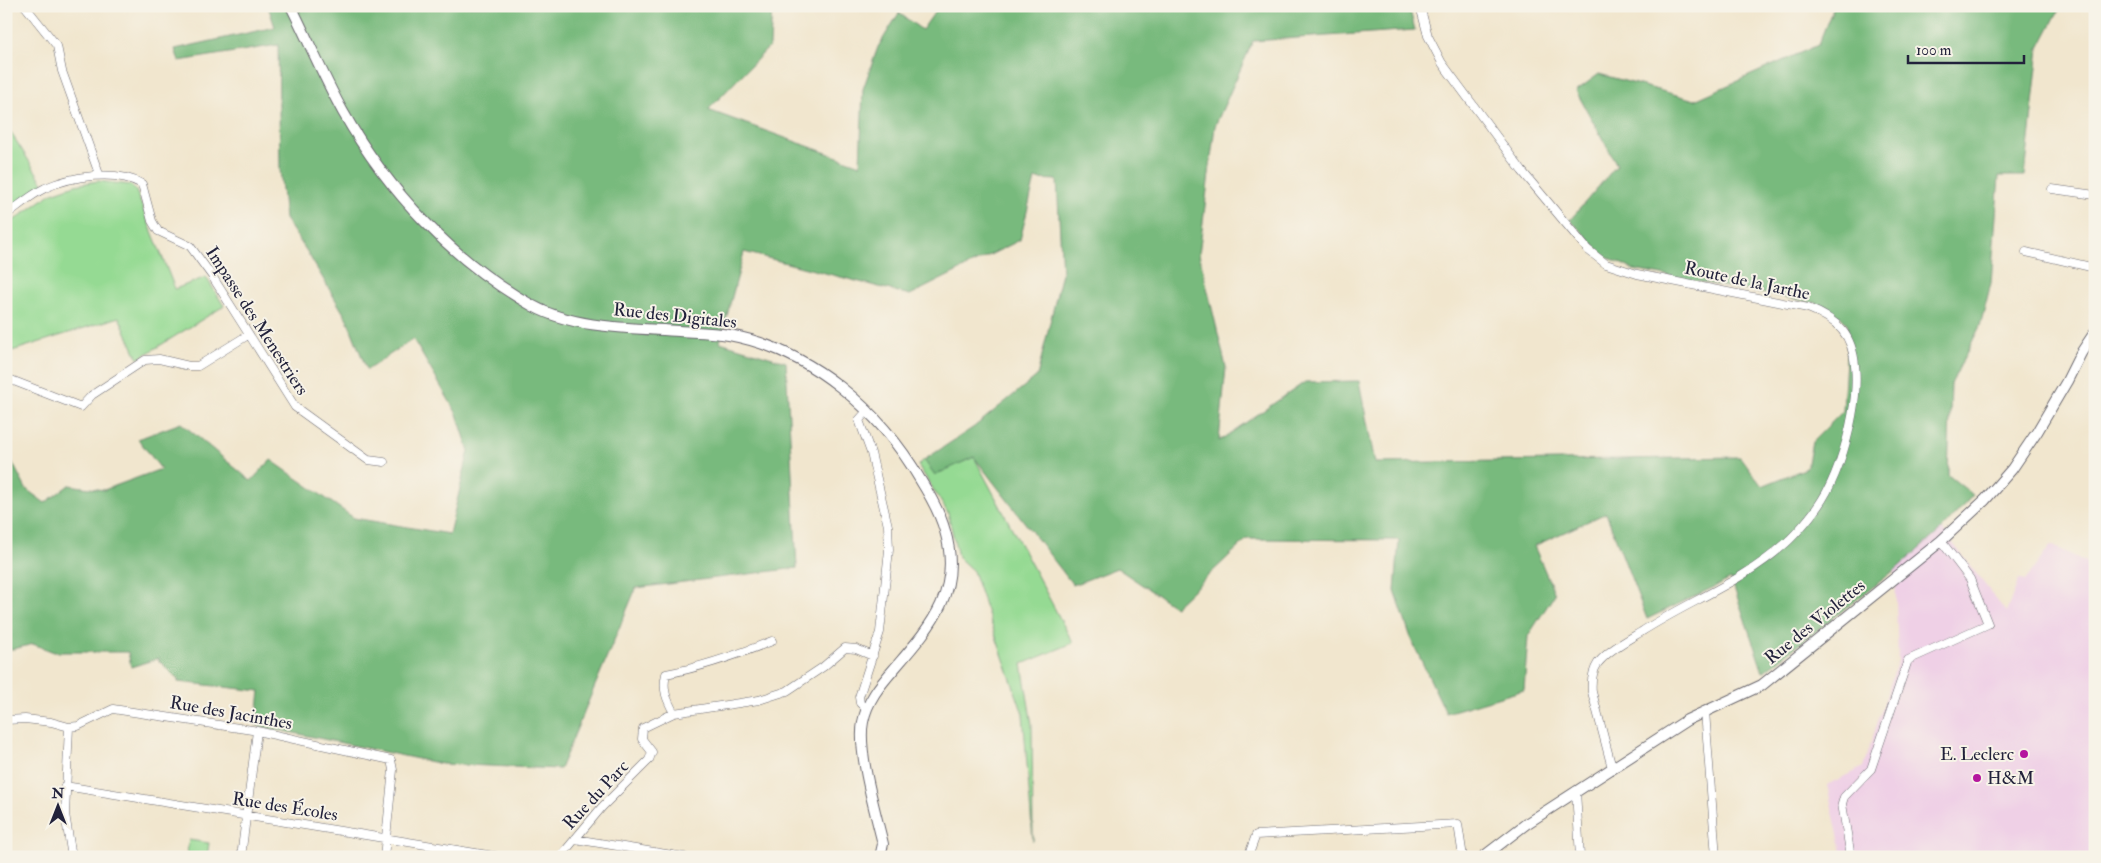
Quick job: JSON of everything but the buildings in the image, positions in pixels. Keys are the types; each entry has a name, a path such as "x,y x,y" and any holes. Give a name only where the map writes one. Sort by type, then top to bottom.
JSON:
{"street":[{"name":"Rue des Digitales","path":"292,6 345,115 406,202 437,235 512,293 536,308 562,317 591,323 728,335 774,349 817,372 851,395 868,410 898,446 929,493 945,529 950,556 948,582 940,610 923,635 878,688 866,709 862,741 883,844 880,857"},
{"name":"Route de la Jarthe","path":"1420,6 1428,36 1442,63 1522,171 1588,250 1606,264 1637,274 1808,308 1836,323 1844,332 1851,346 1856,386 1853,415 1836,470 1822,500 1787,542 1745,575 1656,622 1613,650 1598,664 1591,681 1592,692 1612,768"},
{"path":"6,215 45,188 99,174 62,71 57,46 27,9"},
{"name":"Impasse des Menestriers","path":"99,174 134,179 142,184 152,221 158,231 190,246 212,276 295,408 368,460 384,462"},
{"path":"2052,189 2095,195"},
{"path":"2026,252 2095,268"},
{"name":"Rue des Violettes","path":"1482,857 1526,824 1687,720 1762,686 1942,541 1986,500 2012,469 2037,432 2081,353 2095,332"},
{"path":"6,378 82,407 92,395 145,360 159,359 189,366 198,366 248,335"},
{"path":"866,709 863,707 859,697 880,632 888,542 888,526 871,452 859,420 868,410"},
{"path":"1851,857 1842,804 1844,797 1871,769 1908,660 1988,624 1970,579 1942,541"},
{"path":"772,641 724,659 666,674 663,685 665,697 674,713 759,700 787,691 823,667 846,648 856,648 873,656"},
{"name":"Rue des Jacinthes","path":"69,727 78,726 114,709 257,731 391,760 392,770 386,838"},
{"path":"1705,711 1716,857"},
{"name":"Rue du Parc","path":"560,857 602,807 649,760 652,752 642,739 643,728 674,713"},
{"path":"6,720 42,721 69,727 65,814 72,857"},
{"path":"241,857 257,731"},
{"name":"Rue des Écoles","path":"65,786 500,857"},
{"path":"1576,792 1580,857"},
{"path":"1248,857 1256,835 1458,824 1463,857"},
{"path":"384,857 386,838"},
{"path":"575,839 684,857"}],"shaded area":[{"path":"1942,529 2006,612 2019,579 2025,581 2051,545 2086,562 2095,584 2095,857 1843,857 1827,785 1863,767 1898,660 1895,570"}],"green space":[{"path":"268,6 772,6 770,46 708,110 860,165 863,89 878,47 899,13 922,30 939,6 1409,6 1415,30 1253,41 1215,126 1199,254 1226,367 1219,441 1305,382 1359,381 1375,463 1740,457 1762,486 1807,468 1812,442 1843,411 1848,325 1841,317 1816,303 1634,270 1604,255 1570,220 1617,165 1576,91 1599,74 1695,100 1818,45 1834,6 2061,6 2039,48 2025,176 1999,176 1991,283 1980,326 1951,384 1948,475 1973,495 1942,529 1895,570 1763,672 1731,579 1647,619 1606,513 1534,546 1555,594 1528,636 1524,690 1446,713 1412,641 1395,591 1399,540 1247,539 1175,607 1117,568 1073,585 974,457 935,475 924,460 974,427 1037,376 1062,273 1057,180 1035,179 1020,240 910,295 744,252 720,342 786,362 797,568 636,588 560,769 442,764 256,725 260,691 178,682 178,679 159,661 159,658 131,667 128,652 54,652 33,644 6,651 6,450 26,489 45,503 69,485 104,490 161,469 138,439 181,423 251,481 271,460 354,518 449,534 469,451 457,414 413,339 367,370 347,319 306,250 285,219 280,169 278,45 179,61 175,49 275,27"},
{"path":"6,125 45,186 6,210"},
{"path":"98,181 131,185 136,191 175,289 206,277 224,306 138,359 119,317 12,351 6,343 6,226 52,193 75,185"},
{"path":"974,457 1073,643 1022,664 1032,725 1033,841 1023,714 973,571 958,557 948,513 918,465 924,460 935,474"},
{"path":"189,840 209,843 207,857 187,853"}],"place":[{"name":"E. Leclerc","path":"2024,754"},
{"name":"H&M","path":"1977,778"}]}
